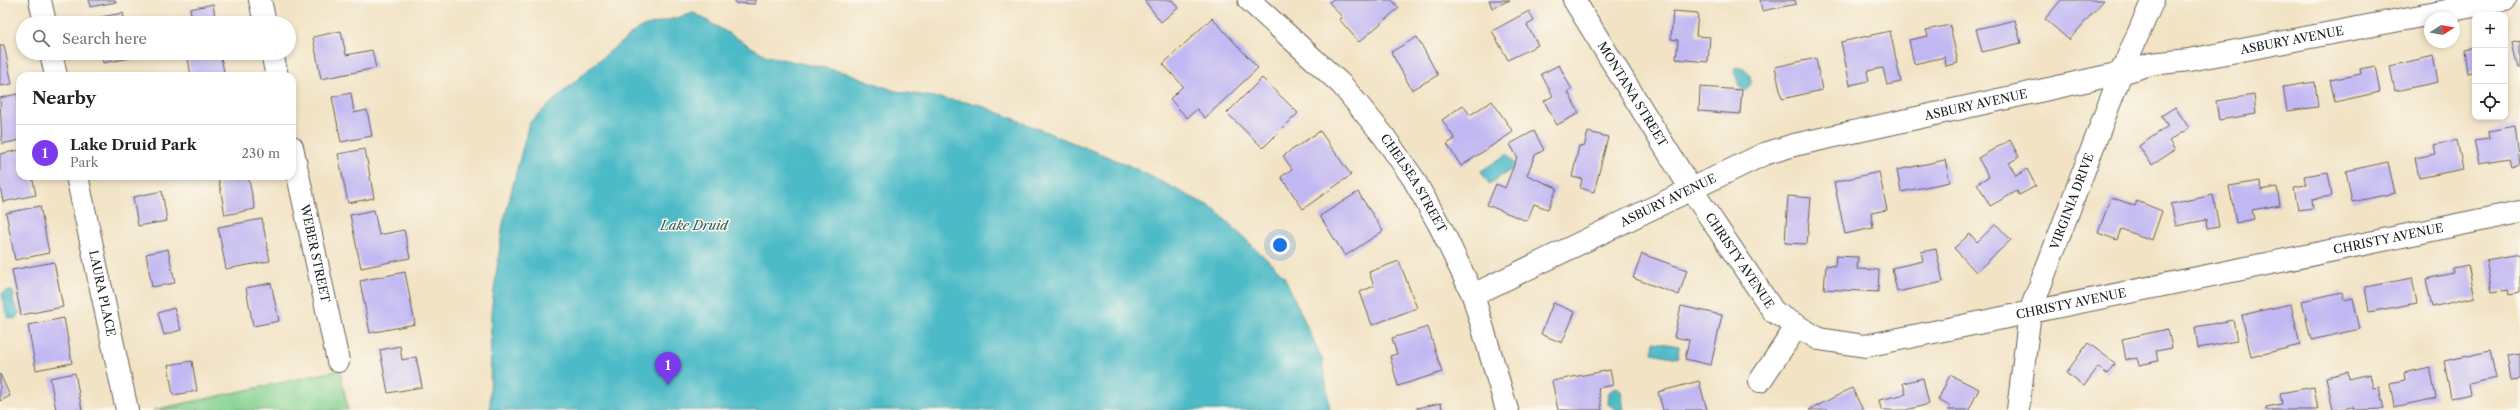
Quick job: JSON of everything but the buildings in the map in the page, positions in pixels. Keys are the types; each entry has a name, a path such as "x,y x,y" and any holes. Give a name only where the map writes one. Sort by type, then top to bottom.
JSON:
{"street":[{"path":"40,0 43,16"},
{"path":"260,0 263,16"},
{"name":"CHELSEA STREET","path":"1249,0 1342,85 1382,135 1413,178 1442,228 1473,295 1507,410"},
{"name":"VIRGINIA DRIVE","path":"2018,410 2030,312 2121,73 2153,0"},
{"name":"ASBURY AVENUE","path":"1473,295 1764,154 1794,145 2121,73 2151,64 2189,60 2506,0"},
{"name":"MONTANA STREET","path":"1581,2 1691,189"},
{"path":"53,60 55,72"},
{"path":"274,60 276,72"},
{"name":"WEBER STREET","path":"296,166 338,361"},
{"name":"LAURA PLACE","path":"78,180 127,410"},
{"name":"CHRISTY AVENUE","path":"1691,189 1774,312 1819,339 1865,346 2520,212"},
{"path":"1760,381 1797,326"}],"green space":[{"path":"340,370 348,410 153,410"}],"water":[{"name":"Lake Druid","path":"694,13 767,56 848,73 895,91 977,104 1128,165 1213,208 1284,276 1322,359 1330,410 490,410 491,312 503,224 529,123 591,67 639,28"},
{"path":"1735,67 1745,69 1749,73 1751,84 1747,90 1744,91 1740,87 1734,73"},
{"path":"1507,154 1515,165 1514,168 1489,184 1481,171"},
{"path":"6,291 12,291 14,294 13,301 19,313 15,319 7,317 2,294"},
{"path":"1654,342 1679,346 1678,358 1652,353"},
{"path":"1615,388 1621,391 1624,410 1617,410 1608,404 1609,392"}],"place":[{"name":"Lake Druid Park","path":"668,385"}]}
